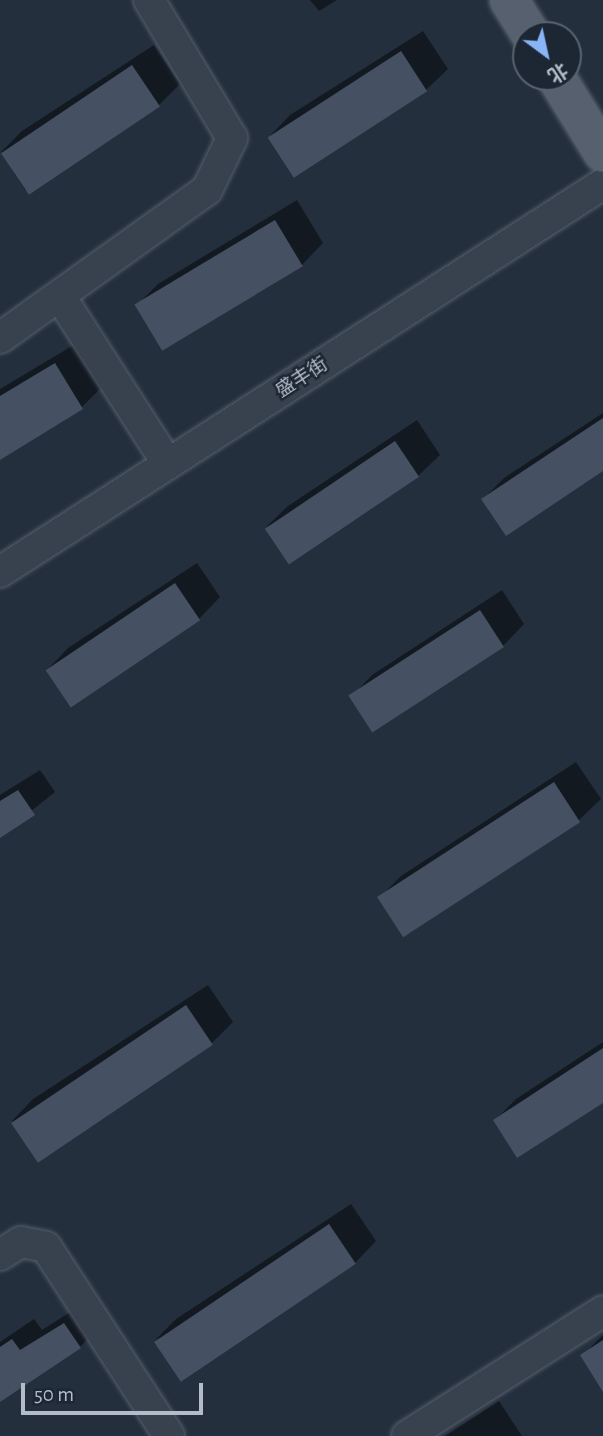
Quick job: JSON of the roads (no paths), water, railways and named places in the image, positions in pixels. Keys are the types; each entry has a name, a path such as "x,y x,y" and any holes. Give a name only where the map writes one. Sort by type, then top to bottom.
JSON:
{"main road":[{"path":"509,0 522,21"},
{"path":"565,91 603,153"}],"street":[{"path":"0,338 61,298 206,190 232,138 149,0"},
{"name":"盛丰街","path":"0,572 603,184"},
{"path":"61,298 168,464"},
{"path":"0,1255 20,1242 46,1247 169,1436"},
{"path":"407,1436 603,1311"}]}
